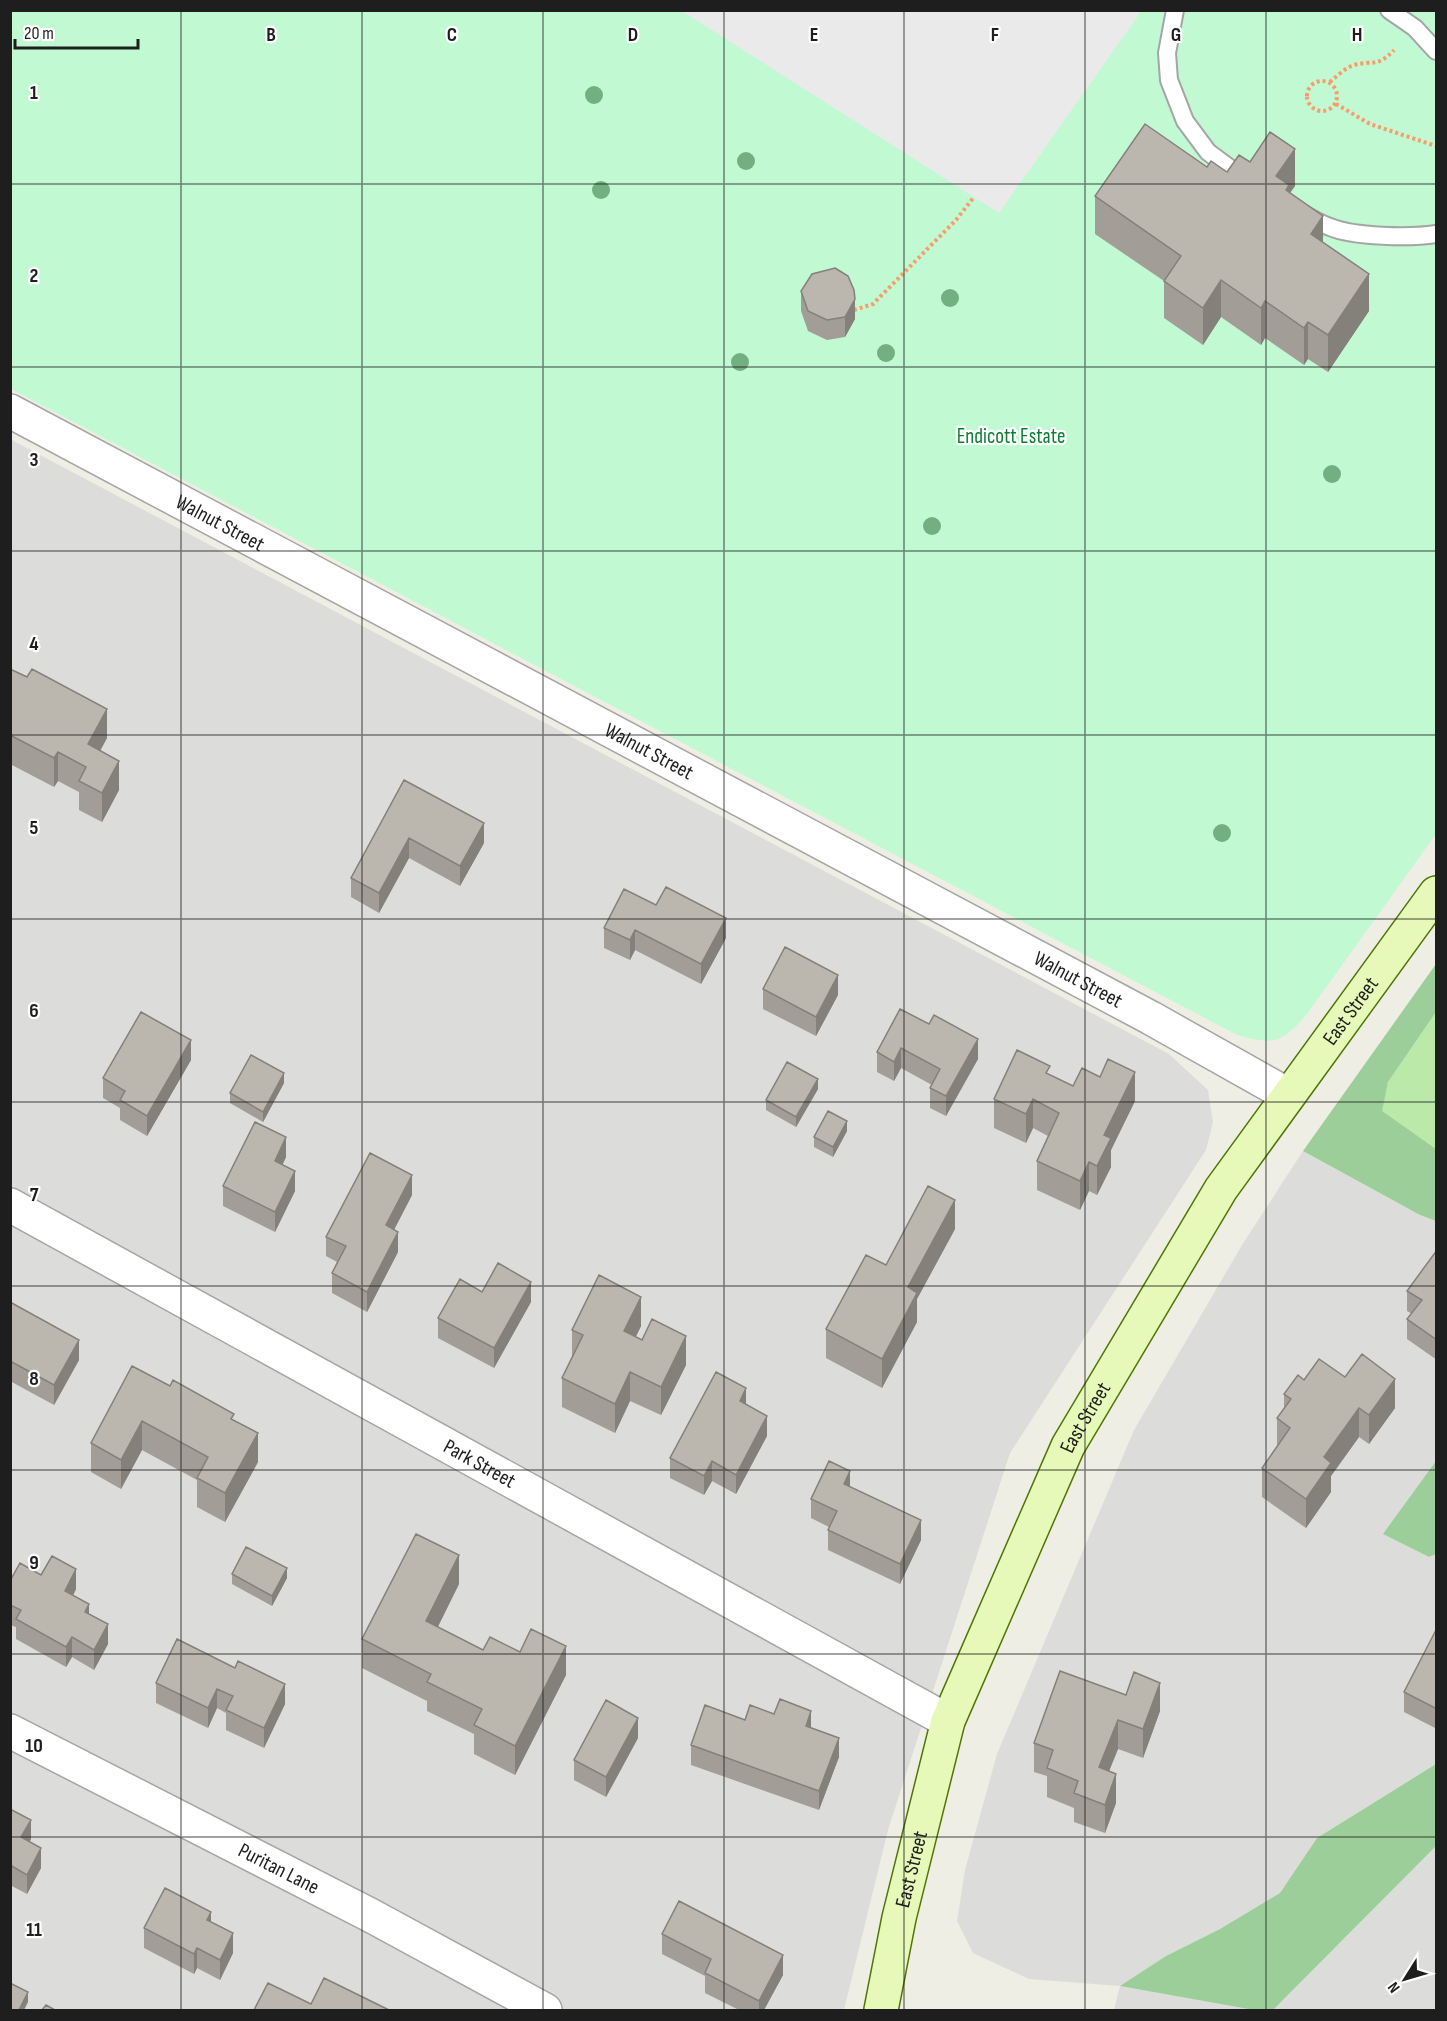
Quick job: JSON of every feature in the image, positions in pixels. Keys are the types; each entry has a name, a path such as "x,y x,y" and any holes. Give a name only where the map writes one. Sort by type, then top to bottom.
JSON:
{"main road":[{"name":"East Street","path":"885,2010 899,1918 948,1722 1068,1446 1221,1189 1437,893"}],"street":[{"name":"Walnut Street","path":"10,411 1151,1018 1288,1095"},
{"name":"Park Street","path":"10,1205 948,1722"},
{"name":"Puritan Lane","path":"10,1731 370,1915 545,2010"}],"lane":[{"path":"1175,10 1167,53 1169,80 1185,121 1208,152 1244,178"},
{"path":"1389,10 1415,28 1437,51"},
{"path":"1288,206 1331,228 1366,234 1413,237 1437,234"}],"path":[{"path":"1330,82 1353,65 1373,64 1385,59 1415,28"},
{"path":"1325,80 1330,82 1337,92 1336,104 1326,111 1314,110 1306,100 1309,88 1313,83 1325,80"},
{"path":"1336,104 1370,124 1437,146"},
{"path":"854,310 873,304 956,220 974,198"}],"shaded area":[{"path":"682,11 1136,11 1140,13 999,213"},
{"path":"10,439 1169,1054 1208,1090 1213,1122 1206,1150 1010,1453 888,1830 844,2010 11,2010"},
{"path":"1303,1151 1420,1215 1436,1221 1436,1461 1384,1534 1429,1557 1436,1554 1436,1764 1317,1838 1280,1893 1220,1929 1166,1956 1121,1986 1254,2010 1114,2010 1120,1986 1029,1979 973,1953 957,1921 965,1870 997,1754 1134,1430 1242,1245"},
{"path":"1436,1846 1436,2010 1273,2010"}],"green space":[{"name":"Endicott Estate","path":"10,11 1436,11 1436,834 1298,1024 1276,1040 1260,1040 1237,1035 11,389"},
{"path":"1436,964 1436,1012 1388,1082 1382,1111 1436,1149 1436,1221 1420,1215 1303,1151"},
{"path":"1436,1012 1436,1149 1381,1111 1388,1082"},
{"path":"1436,1461 1436,1554 1429,1557 1383,1534"},
{"path":"1436,1764 1436,1846 1273,2010 1254,2010 1120,1986 1166,1956 1220,1929 1280,1893 1317,1838"}],"building":[{"path":"1145,124 1207,167 1211,161 1227,172 1239,155 1250,162 1270,132 1295,149 1276,176 1289,185 1286,190 1323,216 1311,234 1369,274 1328,335 1308,322 1304,328 1265,301 1261,308 1221,280 1203,308 1164,281 1181,256 1095,196"},
{"path":"835,268 848,276 855,299 845,317 827,320 808,311 801,291 812,274"},
{"path":"10,669 27,677 32,669 107,709 88,744 119,761 102,793 79,781 86,767 58,752 54,758 10,735"},
{"path":"404,780 484,823 460,866 409,838 379,893 351,878"},
{"path":"666,887 726,918 701,964 635,930 630,940 604,928 624,889 656,905"},
{"path":"785,947 838,975 816,1017 763,989"},
{"path":"900,1009 929,1024 934,1015 978,1039 946,1096 930,1088 940,1069 901,1048 894,1062 877,1052"},
{"path":"141,1012 191,1040 147,1116 120,1100 125,1091 103,1078"},
{"path":"1017,1050 1050,1066 1046,1073 1073,1086 1082,1068 1100,1077 1108,1059 1135,1072 1104,1135 1111,1138 1097,1166 1089,1162 1080,1181 1037,1161 1059,1113 1033,1099 1026,1114 994,1099"},
{"path":"251,1055 284,1073 263,1112 230,1093"},
{"path":"787,1062 818,1079 796,1117 766,1100"},
{"path":"828,1111 847,1121 833,1147 814,1137"},
{"path":"255,1122 286,1137 275,1161 295,1171 275,1212 223,1186"},
{"path":"370,1153 412,1175 386,1225 398,1232 367,1292 332,1273 346,1246 326,1237"},
{"path":"928,1186 955,1200 908,1287 917,1293 882,1359 826,1329 866,1255 886,1265"},
{"path":"1437,1250 1437,1340 1407,1319 1422,1300 1407,1291"},
{"path":"498,1263 531,1282 494,1348 438,1318 460,1279 482,1292"},
{"path":"599,1275 641,1297 624,1331 642,1340 652,1319 686,1336 661,1387 630,1372 615,1404 562,1378 583,1335 572,1330"},
{"path":"10,1302 79,1340 54,1385 10,1361"},
{"path":"1362,1354 1395,1379 1369,1415 1359,1408 1324,1457 1331,1463 1306,1499 1262,1468 1290,1428 1277,1418 1291,1399 1284,1394 1298,1375 1304,1380 1319,1359 1345,1377"},
{"path":"132,1366 170,1386 173,1380 234,1414 231,1419 258,1433 225,1493 197,1478 208,1457 142,1421 121,1460 91,1443"},
{"path":"716,1372 746,1388 740,1401 767,1416 736,1475 712,1461 704,1476 670,1458"},
{"path":"829,1461 850,1471 844,1484 921,1520 900,1564 828,1530 837,1511 811,1499"},
{"path":"416,1534 459,1555 426,1621 483,1650 490,1637 520,1652 531,1629 566,1646 515,1746 474,1725 482,1709 427,1682 431,1674 362,1639"},
{"path":"246,1547 287,1568 272,1596 232,1574"},
{"path":"52,1556 76,1569 65,1591 89,1604 85,1612 108,1624 94,1650 72,1637 66,1647 16,1619 21,1610 10,1605 10,1581 20,1563 41,1575"},
{"path":"1437,1628 1437,1709 1404,1692"},
{"path":"177,1639 235,1668 238,1661 285,1684 264,1728 226,1710 233,1696 217,1689 208,1708 156,1683"},
{"path":"1060,1671 1126,1695 1134,1672 1160,1683 1143,1729 1118,1720 1099,1767 1116,1774 1105,1805 1074,1793 1078,1781 1047,1768 1053,1750 1034,1743"},
{"path":"780,1699 811,1711 806,1726 839,1738 819,1791 691,1745 705,1705 745,1720 750,1705 774,1714"},
{"path":"606,1700 638,1718 606,1777 574,1760"},
{"path":"10,1809 31,1820 21,1837 41,1848 27,1875 10,1865"},
{"path":"165,1888 211,1912 207,1920 233,1933 220,1960 197,1948 194,1954 144,1928"},
{"path":"679,1901 783,1955 759,2001 705,1973 711,1959 662,1934"},
{"path":"324,1978 389,2010 254,2010 268,1983 311,2004"},
{"path":"10,1983 28,1992 19,2010 10,2010"},
{"path":"46,2005 55,2010 42,2010"}]}
